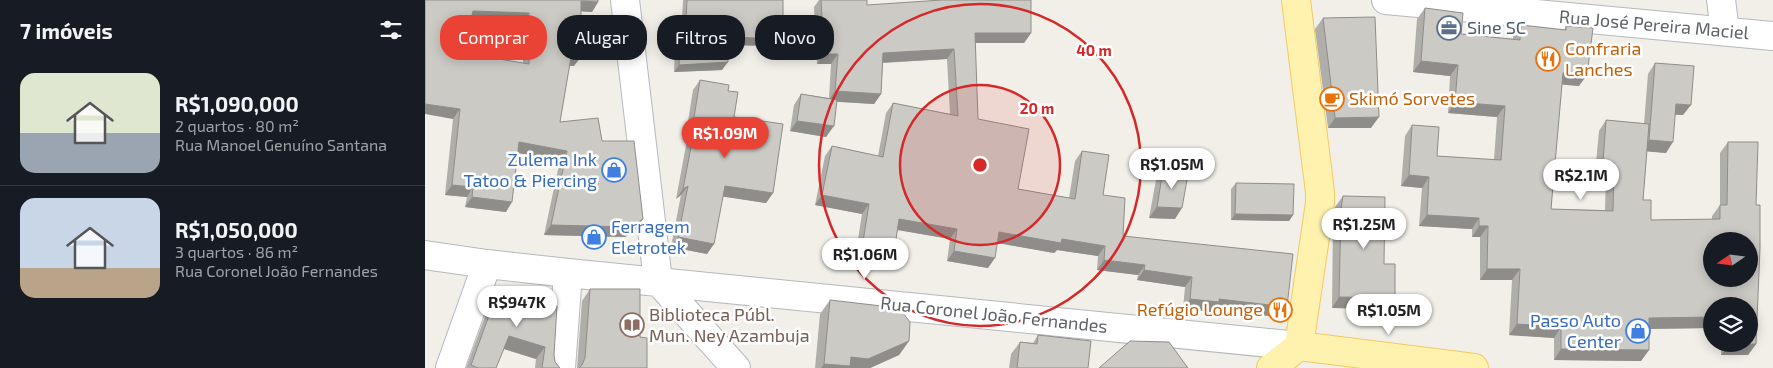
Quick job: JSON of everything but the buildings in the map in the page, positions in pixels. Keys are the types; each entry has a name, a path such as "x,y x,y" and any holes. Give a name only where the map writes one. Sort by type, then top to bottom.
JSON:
{"main road":[{"path":"1271,368 1299,346 1320,197 1296,0"},
{"name":"Rua Coronel João Fernandes","path":"1299,346 1474,368"}],"street":[{"path":"625,0 658,281 736,368"},
{"name":"Rua José Pereira Maciel","path":"1386,0 1773,36"},
{"path":"1721,0 1725,31"},
{"name":"Rua Coronel João Fernandes","path":"425,254 487,264 1299,346"},
{"path":"449,368 487,264"},
{"path":"561,368 568,272"}],"place":[{"name":"Sine SC","path":"1449,28"},
{"name":"Confraria Lanches","path":"1548,59"},
{"name":"Skimó Sorvetes","path":"1332,99"},
{"name":"Zulema Ink Tatoo & Piercing","path":"614,170"},
{"name":"Ferragem Eletrotek","path":"594,237"},
{"name":"Refúgio Lounge","path":"1280,310"},
{"name":"Biblioteca Públ. Mun. Ney Azambuja","path":"632,325"},
{"name":"Passo Auto Center","path":"1638,331"}]}
